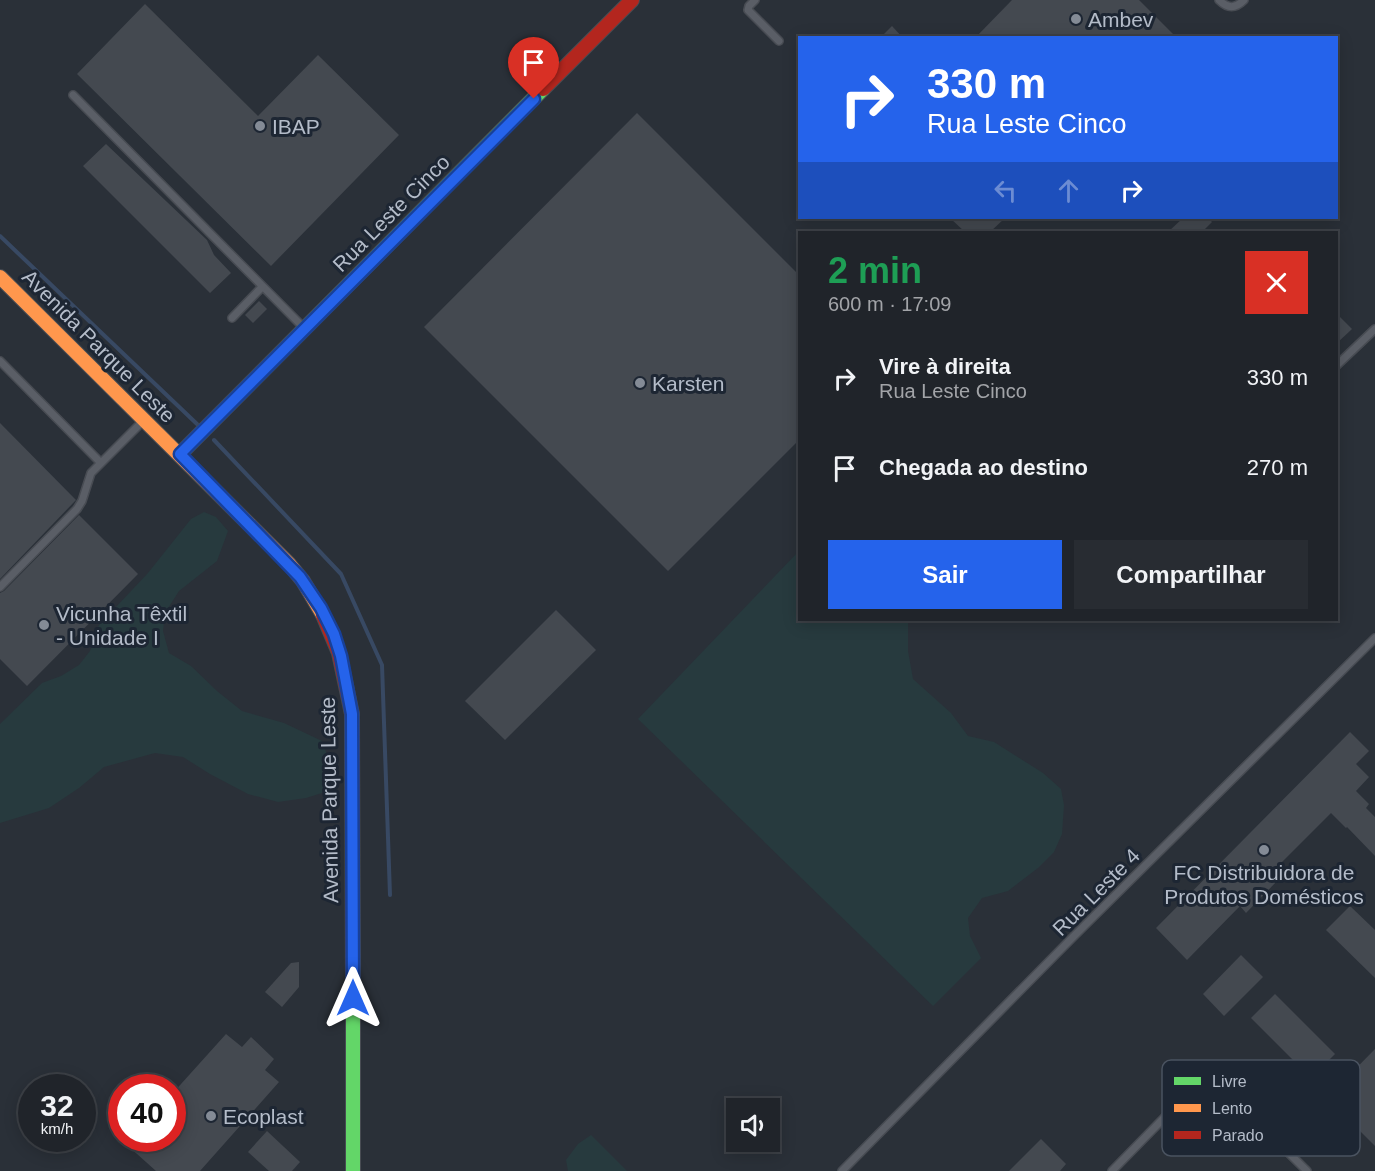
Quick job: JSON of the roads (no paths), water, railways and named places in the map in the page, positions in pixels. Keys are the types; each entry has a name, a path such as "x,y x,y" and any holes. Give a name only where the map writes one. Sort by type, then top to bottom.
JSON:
{"street":[{"name":"Rua Leste Cinco","path":"180,454 632,0"},
{"name":"Avenida Parque Leste","path":"0,277 180,454 300,577 321,608 334,634 341,656 352,714 353,1171"}],"lane":[{"path":"755,0 749,6 751,14 779,40"},
{"path":"1219,0 1228,7 1235,7 1244,0"},
{"path":"73,95 305,329"},
{"path":"232,318 262,287"},
{"path":"1338,364 1375,329"},
{"path":"1,365 100,462"},
{"path":"0,587 77,509 91,473 144,420"},
{"name":"Rua Leste 4","path":"842,1171 1074,936 1375,638"},
{"path":"1112,1171 1162,1120"},
{"path":"1292,1156 1307,1171"}],"waterway":[{"path":"0,236 197,424"},
{"path":"214,440 341,574 382,665 390,895"}],"place":[{"name":"Ambev","path":"1076,19"},
{"name":"IBAP","path":"260,126"},
{"name":"Karsten","path":"640,383"},
{"name":"Vicunha Têxtil - Unidade I","path":"44,625"},
{"name":"FC Distribuidora de Produtos Domésticos","path":"1264,850"},
{"name":"Ecoplast","path":"211,1116"}]}
